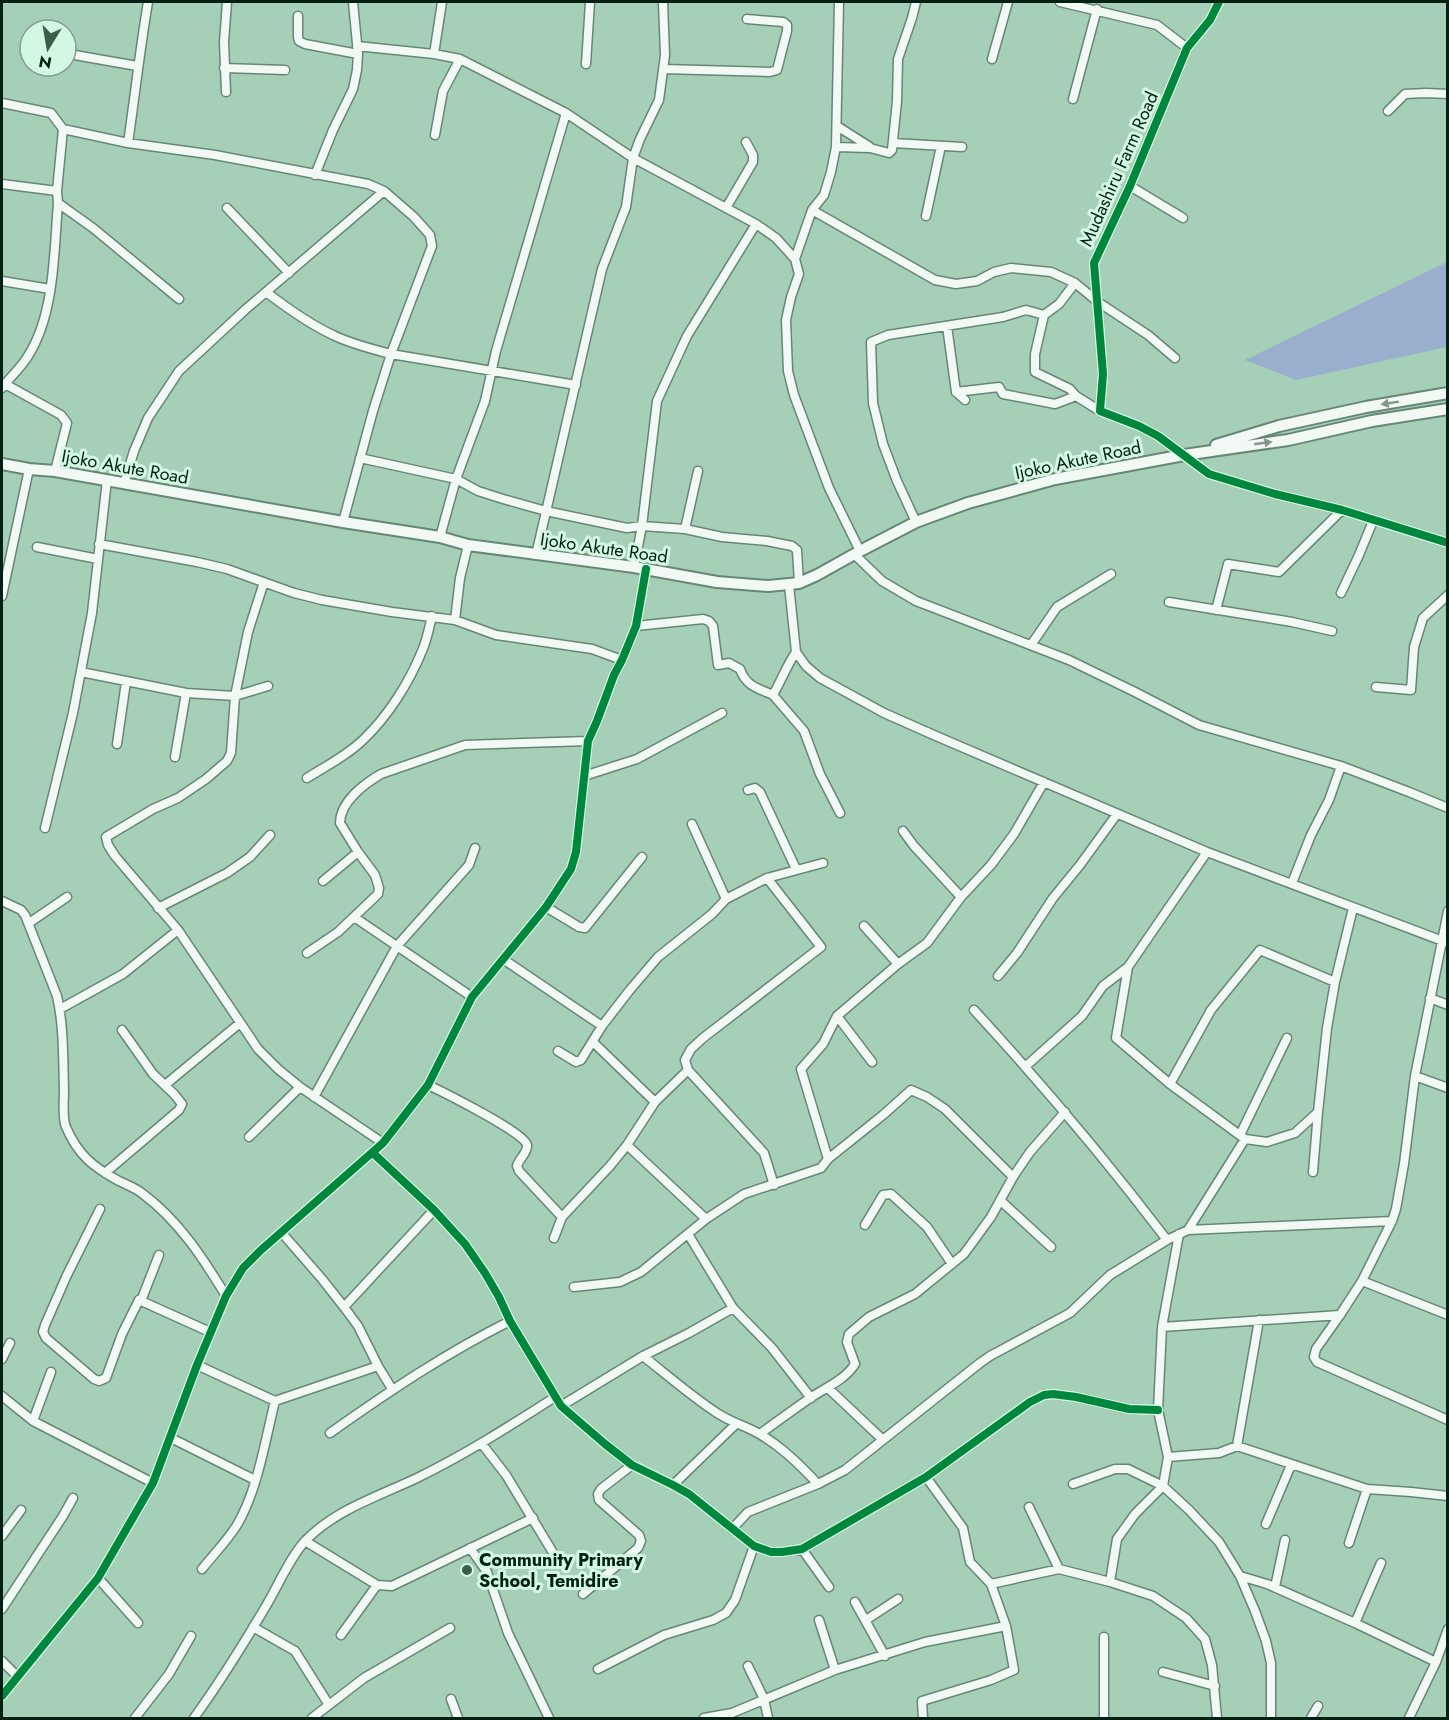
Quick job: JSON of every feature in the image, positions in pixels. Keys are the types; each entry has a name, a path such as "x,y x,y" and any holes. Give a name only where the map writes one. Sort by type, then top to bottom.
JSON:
{"main road":[{"name":"Ijoko Akute Road","path":"1184,455 1279,426 1366,407 1448,393"},
{"name":"Ijoko Akute Road","path":"2,464 56,471 342,522 440,537 468,545 640,568 717,582 768,586 794,584 916,522 968,503 1055,479 1184,455 1288,440 1372,421 1448,409"}],"street":[{"path":"128,142 137,66 148,2"},
{"path":"226,92 224,68 227,2"},
{"path":"315,175 352,89 358,50 353,2"},
{"path":"434,54 442,2"},
{"path":"586,64 590,2"},
{"path":"536,555 602,269 626,207 633,158 639,138 659,100 665,55 663,2"},
{"path":"795,259 812,210 824,195 836,147 839,2"},
{"path":"837,126 870,147 889,153 892,150 898,59 916,2"},
{"path":"992,59 1008,2"},
{"path":"1060,2 1157,25 1187,48"},
{"name":"Mudashiru Farm Road","path":"1100,411 1103,374 1094,263 1130,186 1187,48 1210,20 1219,2"},
{"path":"1073,99 1097,9"},
{"path":"298,16 298,37 299,41 305,44 358,50 434,54 460,59 566,113 633,158 756,224 776,238 795,259 799,274 786,320 788,371 794,395 820,466 857,553 882,582 916,601 1031,645 1116,683 1199,725 1341,766 1448,808"},
{"path":"663,69 770,72 777,70 787,26 783,22 747,19"},
{"path":"78,56 137,66"},
{"path":"435,135 443,92 460,59"},
{"path":"224,68 285,70"},
{"path":"1388,111 1405,94 1448,94"},
{"path":"2,103 51,113 63,129 368,184 384,191 414,217 430,235 432,246 391,354 342,522"},
{"path":"440,537 456,479 485,401 496,351 566,113"},
{"path":"56,471 67,423 61,415 4,381 27,357 40,333 46,314 63,129"},
{"path":"726,208 753,162 753,155 746,141"},
{"path":"893,143 962,147"},
{"path":"926,216 941,146"},
{"path":"836,147 870,147"},
{"path":"2,184 57,191"},
{"path":"1130,186 1183,218"},
{"path":"124,484 134,451 148,418 179,371 266,292 384,191"},
{"path":"58,203 93,228 179,299"},
{"path":"227,208 289,273"},
{"path":"812,210 935,280 956,284 977,280 1011,268 1051,272 1075,283 1098,302 1148,335 1175,358"},
{"path":"2,1696 98,1578 153,1483 210,1332 226,1296 243,1268 383,1143 428,1085 472,997 546,908 571,869 576,852 588,741 636,626 642,526 659,395 687,336 756,224"},
{"path":"2,281 50,289"},
{"path":"1075,283 1059,304 1044,315 1035,354 1035,372 1070,389 1076,396 1100,411 1158,436 1209,474 1275,494 1342,510 1448,543"},
{"path":"266,292 294,313 333,336 366,348 576,385"},
{"path":"916,522 883,444 873,403 871,342 888,335 1003,317 1026,310 1044,315"},
{"path":"947,326 956,392 965,400"},
{"path":"956,392 999,387 1003,394 1055,404 1076,396"},
{"path":"360,458 456,479 478,491 546,511 627,528 642,526 685,529 722,537 792,546 797,550 794,584 796,652 806,666 820,678 884,713 1117,814 1207,852 1444,942"},
{"path":"2,596 6,547 29,469"},
{"path":"685,529 698,471"},
{"path":"45,828 81,672 92,613 107,480"},
{"path":"1216,610 1228,564 1279,572 1342,510"},
{"path":"1341,593 1373,521"},
{"path":"99,544 227,569 294,593 322,600 455,620 496,635 592,649 622,660"},
{"path":"455,620 460,578 468,545"},
{"path":"37,547 98,559"},
{"path":"1031,645 1057,607 1111,574"},
{"path":"264,582 248,632 235,696 231,753 226,761 206,779 178,798 153,809 106,837 115,856 178,930 258,1049 300,1087 383,1143"},
{"path":"1376,687 1411,690 1414,647 1423,618 1448,595"},
{"path":"1169,602 1332,631"},
{"path":"307,778 363,741 379,722 395,701 422,651 432,616"},
{"path":"636,626 703,619 709,621 713,626 718,665 729,663 740,669 744,679 773,695 804,731 820,774 840,813"},
{"path":"773,695 796,652"},
{"path":"81,672 186,693 235,696 268,686"},
{"path":"117,744 126,682"},
{"path":"175,756 186,693"},
{"path":"584,777 637,759 722,713"},
{"path":"308,953 338,932 378,894 379,888 375,875 340,823 341,813 361,788 381,774 465,745 588,741"},
{"path":"1292,883 1311,835 1329,800 1341,766"},
{"path":"828,1159 801,1069 823,1044 837,1016 898,964 927,943 961,897 991,865 1014,834 1044,782"},
{"path":"748,790 755,788 760,792 796,869"},
{"path":"998,976 1017,953 1053,898 1117,814"},
{"path":"692,824 726,899"},
{"path":"903,831 961,897"},
{"path":"158,908 227,873 250,857 270,835"},
{"path":"314,1097 397,946 469,865 475,848"},
{"path":"323,881 358,852"},
{"path":"1026,1066 1082,1016 1103,986 1128,967 1207,852"},
{"path":"546,908 579,927 585,928 642,857"},
{"path":"558,1051 576,1062 581,1060 602,1026 658,957 712,914 726,899 767,878 823,863"},
{"path":"767,878 821,946 691,1049 685,1060 688,1070 764,1153 774,1185"},
{"path":"29,923 67,897"},
{"path":"2,901 21,910 29,923 57,996 60,1009 64,1125 77,1149 93,1166 144,1194 175,1223 205,1260 226,1296"},
{"path":"1314,1172 1317,1112 1327,1028 1335,982 1353,908"},
{"path":"1448,911 1444,942 1430,998 1415,1076 1399,1196 1392,1221 1362,1281 1316,1349 1314,1357 1317,1362 1448,1420"},
{"path":"354,917 472,997"},
{"path":"864,926 898,964"},
{"path":"60,1009 123,974 178,930"},
{"path":"1170,1084 1211,1010 1260,950 1335,982"},
{"path":"503,959 602,1026"},
{"path":"1128,967 1116,1038 1170,1084 1243,1137 1267,1142 1295,1133 1317,1112"},
{"path":"1430,998 1448,1005"},
{"path":"974,1010 1065,1112 1167,1240"},
{"path":"837,1016 872,1062"},
{"path":"165,1085 240,1023"},
{"path":"105,1173 179,1110 182,1104 153,1074 122,1030"},
{"path":"1188,1230 1243,1137 1287,1038"},
{"path":"592,1042 655,1102"},
{"path":"554,1238 562,1217 627,1145 655,1102 688,1070"},
{"path":"1415,1076 1448,1088"},
{"path":"428,1085 500,1123 525,1139 528,1144 519,1159 517,1166 519,1171 562,1217"},
{"path":"249,1137 300,1087"},
{"path":"574,1287 620,1282 641,1272 706,1219 744,1194 821,1168 828,1159 910,1090 927,1097 945,1109 1013,1177"},
{"path":"760,1434 852,1369 855,1364 848,1342 849,1334 869,1317 915,1294 973,1243 1001,1201 1013,1177 1042,1136 1065,1112"},
{"path":"627,1145 706,1219"},
{"path":"373,1153 434,1210 465,1244 485,1273 510,1321 561,1406 632,1465 689,1494 754,1546 771,1552 802,1549 926,1476 1030,1402 1044,1395 1076,1397 1129,1409 1158,1410"},
{"path":"866,1225 883,1195 891,1194 927,1227 951,1264"},
{"path":"1001,1201 1051,1247"},
{"path":"100,1209 67,1275 43,1332 46,1338 99,1381 106,1378 122,1334 138,1301 141,1300 159,1255"},
{"path":"344,1307 434,1210"},
{"path":"732,1528 748,1512 818,1484 845,1470 980,1363 1070,1313 1110,1275 1179,1234 1188,1230 1392,1221"},
{"path":"282,1233 322,1279 358,1326 392,1389"},
{"path":"688,1234 733,1308 772,1348 811,1398"},
{"path":"1110,1582 1117,1539 1135,1514 1163,1486 1168,1457 1158,1410 1162,1328 1179,1234"},
{"path":"1362,1281 1448,1315"},
{"path":"141,1300 210,1332"},
{"path":"561,1406 644,1356 733,1308"},
{"path":"1162,1328 1340,1316"},
{"path":"1237,1446 1259,1320"},
{"path":"330,1433 392,1389 467,1343 510,1321"},
{"path":"2,1359 10,1343"},
{"path":"644,1356 718,1414 760,1434 789,1455 818,1484"},
{"path":"197,1365 275,1401 378,1366"},
{"path":"33,1421 51,1372"},
{"path":"828,1388 883,1440"},
{"path":"2,1396 33,1421 153,1483"},
{"path":"194,1719 305,1541 345,1511 416,1479 482,1444 555,1397"},
{"path":"202,1569 237,1526 255,1480 275,1401"},
{"path":"673,1485 736,1424"},
{"path":"171,1438 255,1480"},
{"path":"482,1444 506,1476 552,1551"},
{"path":"1168,1457 1219,1453 1237,1446 1367,1489 1448,1496"},
{"path":"582,1594 638,1548 641,1541 639,1535 598,1500 598,1494 602,1489 632,1465"},
{"path":"1266,1524 1291,1465"},
{"path":"1073,1484 1115,1469 1128,1469 1163,1486 1219,1542 1240,1576 1266,1641 1271,1663 1272,1719"},
{"path":"923,1719 922,1701 991,1680 1014,1670 1006,1626 991,1584 970,1562 963,1528 926,1476"},
{"path":"1349,1543 1367,1489"},
{"path":"2,1609 73,1498"},
{"path":"1029,1507 1059,1569"},
{"path":"2,1536 21,1510"},
{"path":"305,1541 377,1585 392,1586 533,1518"},
{"path":"1275,1587 1285,1540"},
{"path":"598,1669 664,1635 713,1620 726,1613 735,1600 754,1546"},
{"path":"470,1548 487,1572 508,1633 549,1719"},
{"path":"802,1549 829,1587"},
{"path":"1355,1623 1381,1563"},
{"path":"991,1584 1059,1569 1153,1596 1186,1618 1205,1639 1210,1653 1215,1686 1217,1719"},
{"path":"1240,1576 1275,1587 1436,1662"},
{"path":"98,1578 138,1623"},
{"path":"341,1635 377,1585"},
{"path":"866,1620 898,1599"},
{"path":"855,1602 885,1656"},
{"path":"819,1620 835,1670"},
{"path":"704,1719 732,1713 835,1670 925,1642 1006,1626"},
{"path":"253,1627 295,1651 329,1705"},
{"path":"312,1719 364,1678 450,1628"},
{"path":"1409,1719 1436,1662 1448,1629"},
{"path":"135,1719 163,1683 191,1636"},
{"path":"1104,1637 1104,1719"},
{"path":"2,1661 17,1676"},
{"path":"748,1666 764,1699 768,1719"},
{"path":"1163,1672 1215,1686"},
{"path":"451,1699 458,1719"},
{"path":"1311,1719 1318,1706"}],"shaded area":[{"path":"1447,262 1447,347 1296,380 1245,360"}],"cycle path":[{"path":"1219,2 1210,20 1187,48 1130,186 1094,263 1103,374 1100,411 1158,436 1209,474 1275,494 1342,510 1448,543"},
{"path":"2,1696 98,1578 153,1483 197,1365 226,1296 243,1268 383,1143 428,1085 472,997 546,907 571,869 576,852 588,741 636,626 646,569"},
{"path":"373,1153 434,1210 465,1244 485,1273 510,1321 561,1406 632,1465 689,1494 754,1546 771,1552 802,1549 926,1477 1030,1402 1044,1395 1076,1397 1129,1409 1158,1410"}],"place":[{"name":"Community Primary School, Temidire","path":"467,1570"}]}
